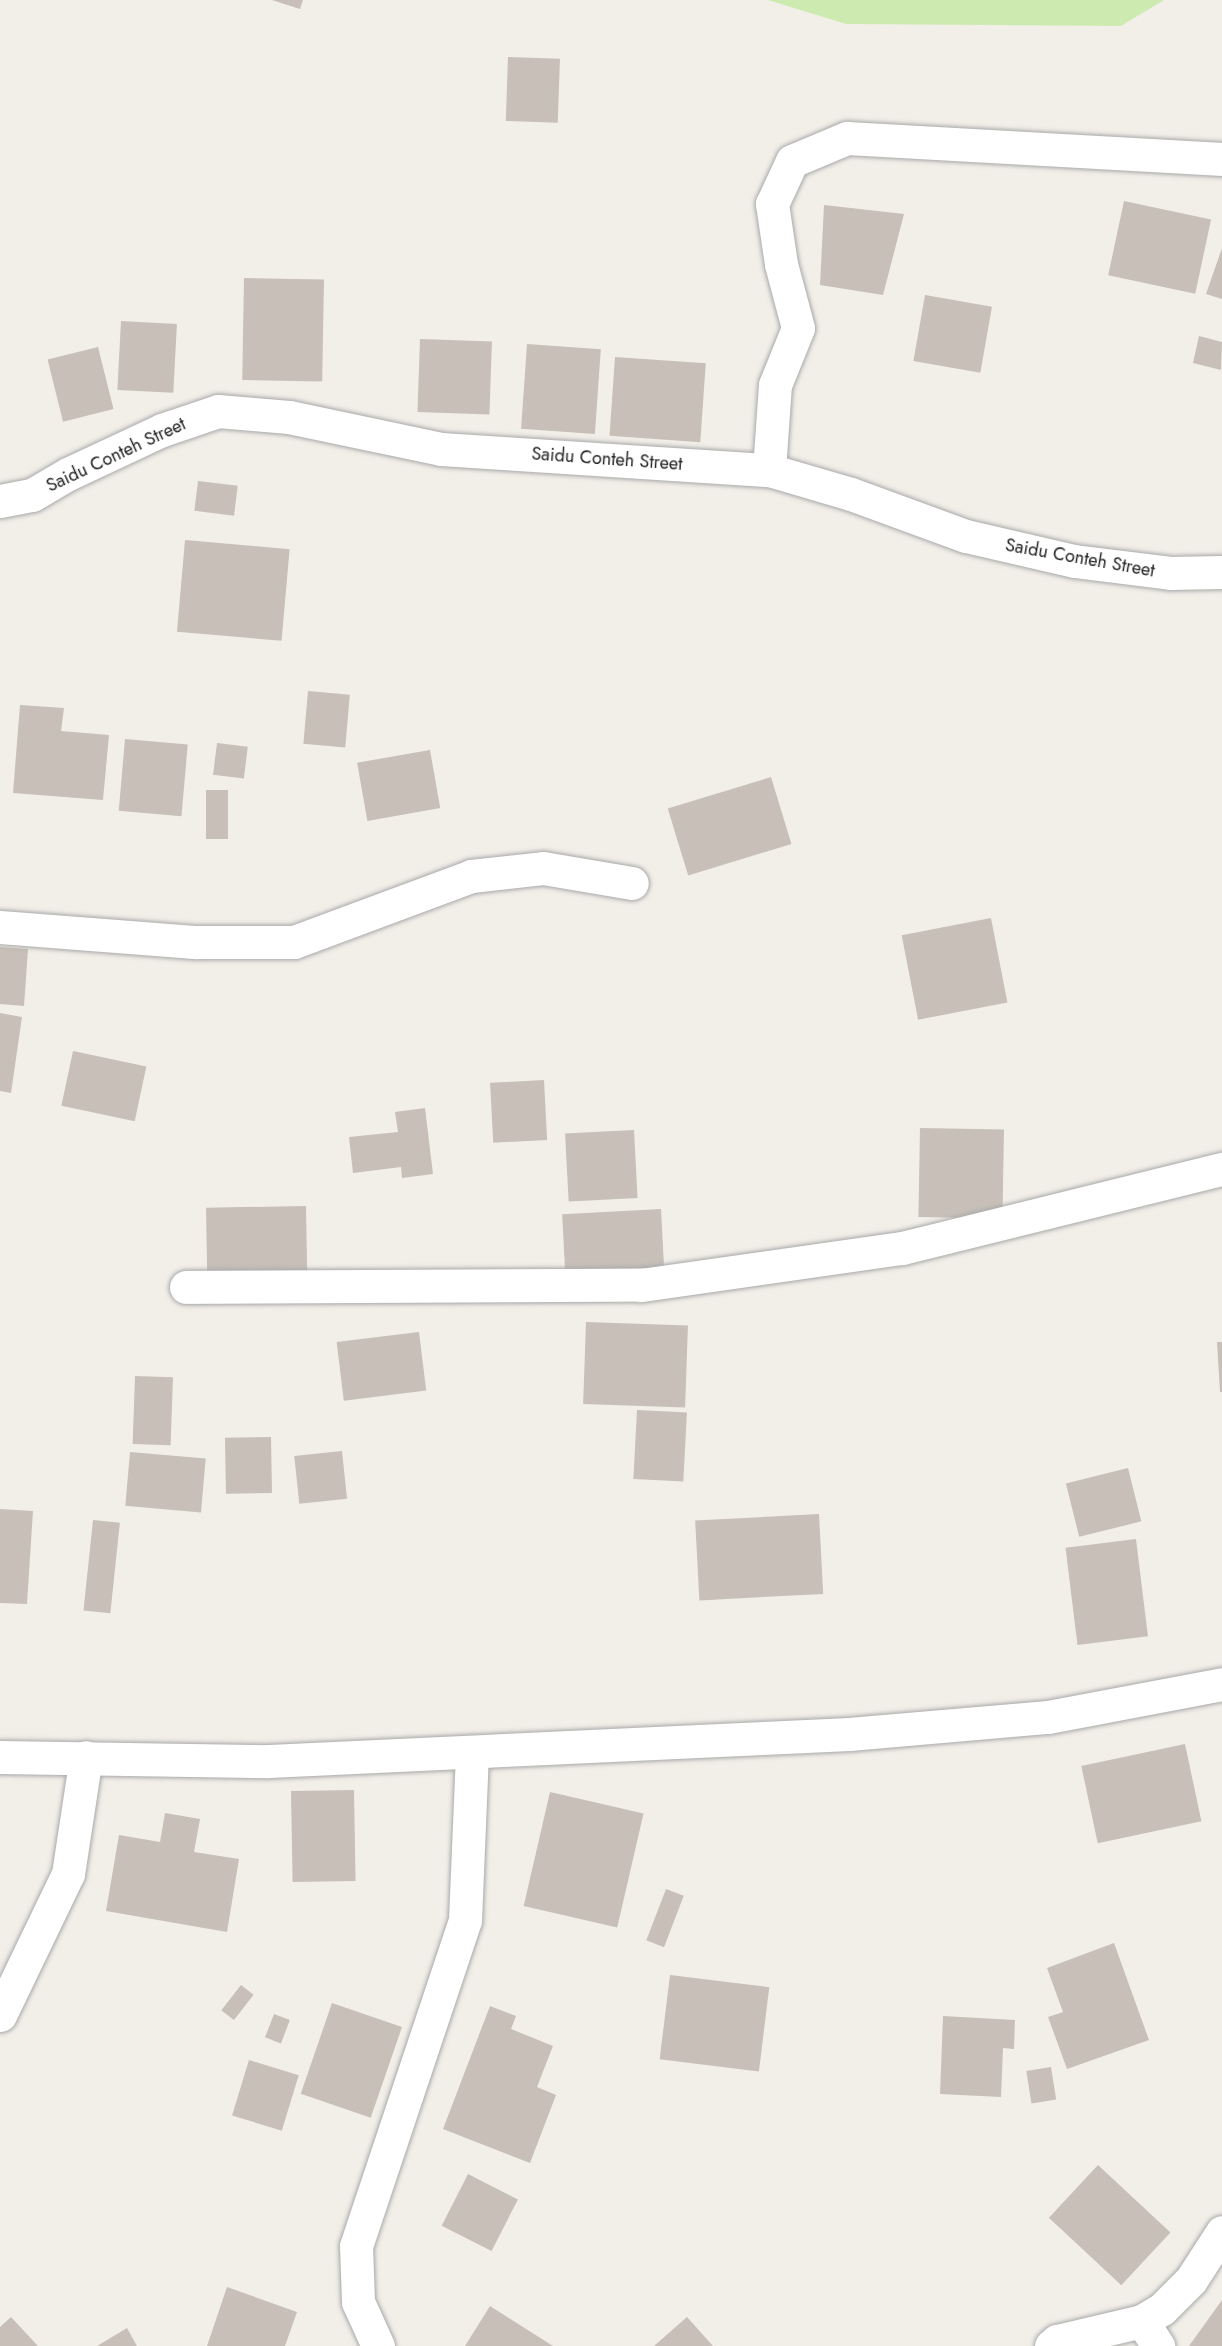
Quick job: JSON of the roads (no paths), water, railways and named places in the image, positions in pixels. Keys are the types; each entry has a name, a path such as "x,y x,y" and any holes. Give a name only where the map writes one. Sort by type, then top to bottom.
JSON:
{"street":[{"path":"769,470 775,385 798,328 781,264 772,204 792,161 847,138 1222,159"},
{"name":"Saidu Conteh Street","path":"0,501 32,495 68,474 162,430 218,411 289,417 441,450 769,470 851,494 966,536 1074,561 1170,573 1222,572"},
{"path":"0,927 197,942 294,942 471,876 543,868 632,883"},
{"path":"186,1287 641,1285 902,1248 1222,1169"},
{"path":"0,1757 269,1761 849,1734 1048,1717 1222,1684"},
{"path":"378,2346 358,2302 356,2246 465,1920 472,1752"},
{"path":"0,2015 68,1874 86,1757"},
{"path":"1051,2346 1057,2341 1150,2333 1162,2309 1191,2280 1222,2232"}]}
